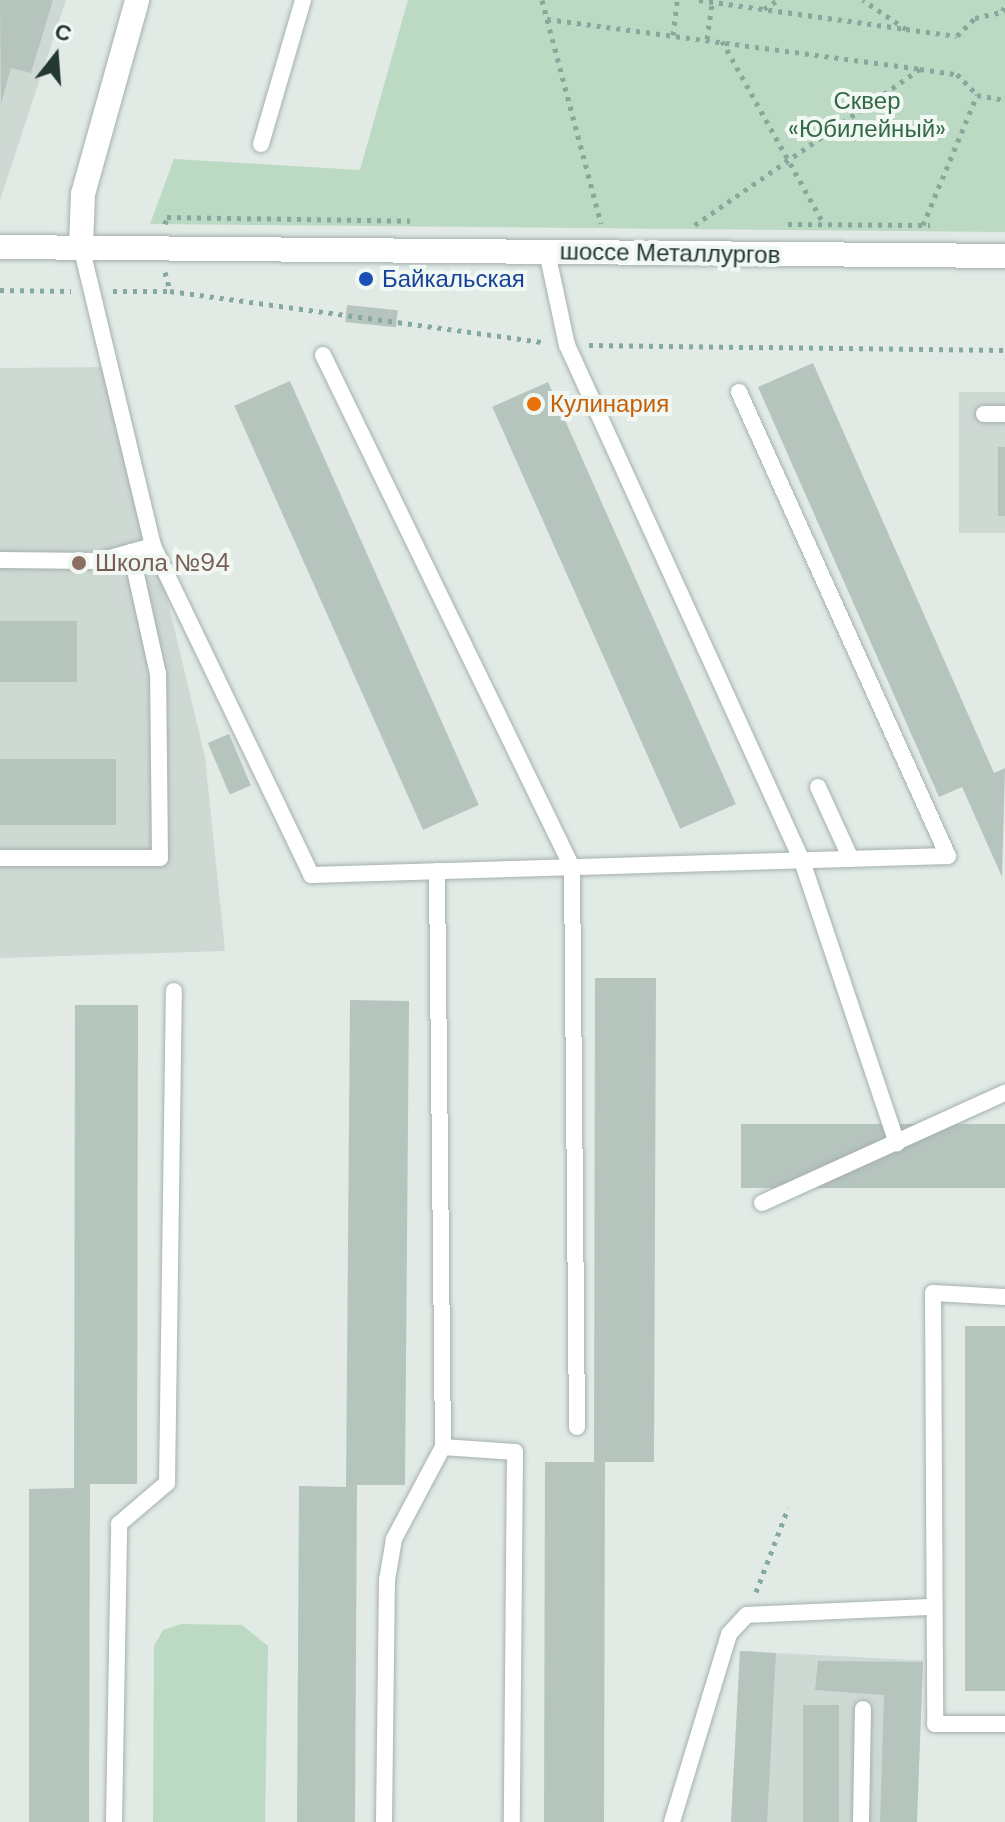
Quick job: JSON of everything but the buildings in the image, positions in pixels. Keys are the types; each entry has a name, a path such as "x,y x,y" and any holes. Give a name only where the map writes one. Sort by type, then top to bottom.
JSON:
{"main road":[{"path":"81,246 83,194 137,0"},
{"name":"шоссе Металлургов","path":"0,247 1005,256"}],"lane":[{"path":"261,144 303,0"},
{"path":"81,246 153,546 311,875 948,856 739,392"},
{"path":"547,252 567,345 802,861 897,1143"},
{"path":"323,355 572,867 577,1427"},
{"path":"984,414 1005,414"},
{"path":"0,560 99,561 153,546"},
{"path":"0,858 160,858 158,674 131,552"},
{"path":"818,787 851,859"},
{"path":"384,1822 387,1580 394,1539 443,1447 437,871"},
{"path":"114,1822 119,1524 167,1483 174,991"},
{"path":"762,1203 1005,1093"},
{"path":"1005,1297 933,1293 935,1724 1005,1724"},
{"path":"443,1447 515,1452 512,1822"},
{"path":"672,1822 729,1634 747,1615 933,1607"},
{"path":"861,1822 863,1709"}],"path":[{"path":"542,0 601,223"},
{"path":"673,35 677,0"},
{"path":"699,0 957,36 975,18 1004,11 1005,3"},
{"path":"763,9 778,0"},
{"path":"863,0 906,29"},
{"path":"707,39 712,2"},
{"path":"547,19 957,74 977,95 1005,100"},
{"path":"722,41 824,224"},
{"path":"695,225 920,69"},
{"path":"923,225 977,95"},
{"path":"0,290 170,291 567,345 1005,350"},
{"path":"747,1615 788,1508"}],"shaded area":[{"path":"0,0 66,0 0,200"},
{"name":"Школа №94","path":"112,367 205,757 225,951 0,958 0,368"},
{"path":"959,392 1005,392 1005,533 959,533"},
{"path":"740,1651 923,1661 914,1822 731,1822"}],"green space":[{"name":"Сквер «Юбилейный»","path":"408,0 1005,0 1005,232 150,224 174,159 360,170"},
{"path":"181,1624 242,1625 268,1646 265,1822 153,1822 154,1646 163,1630"}],"place":[{"name":"Байкальская","path":"366,279"},
{"name":"Кулинария","path":"534,404"},
{"name":"Школа №94","path":"79,563"}]}
